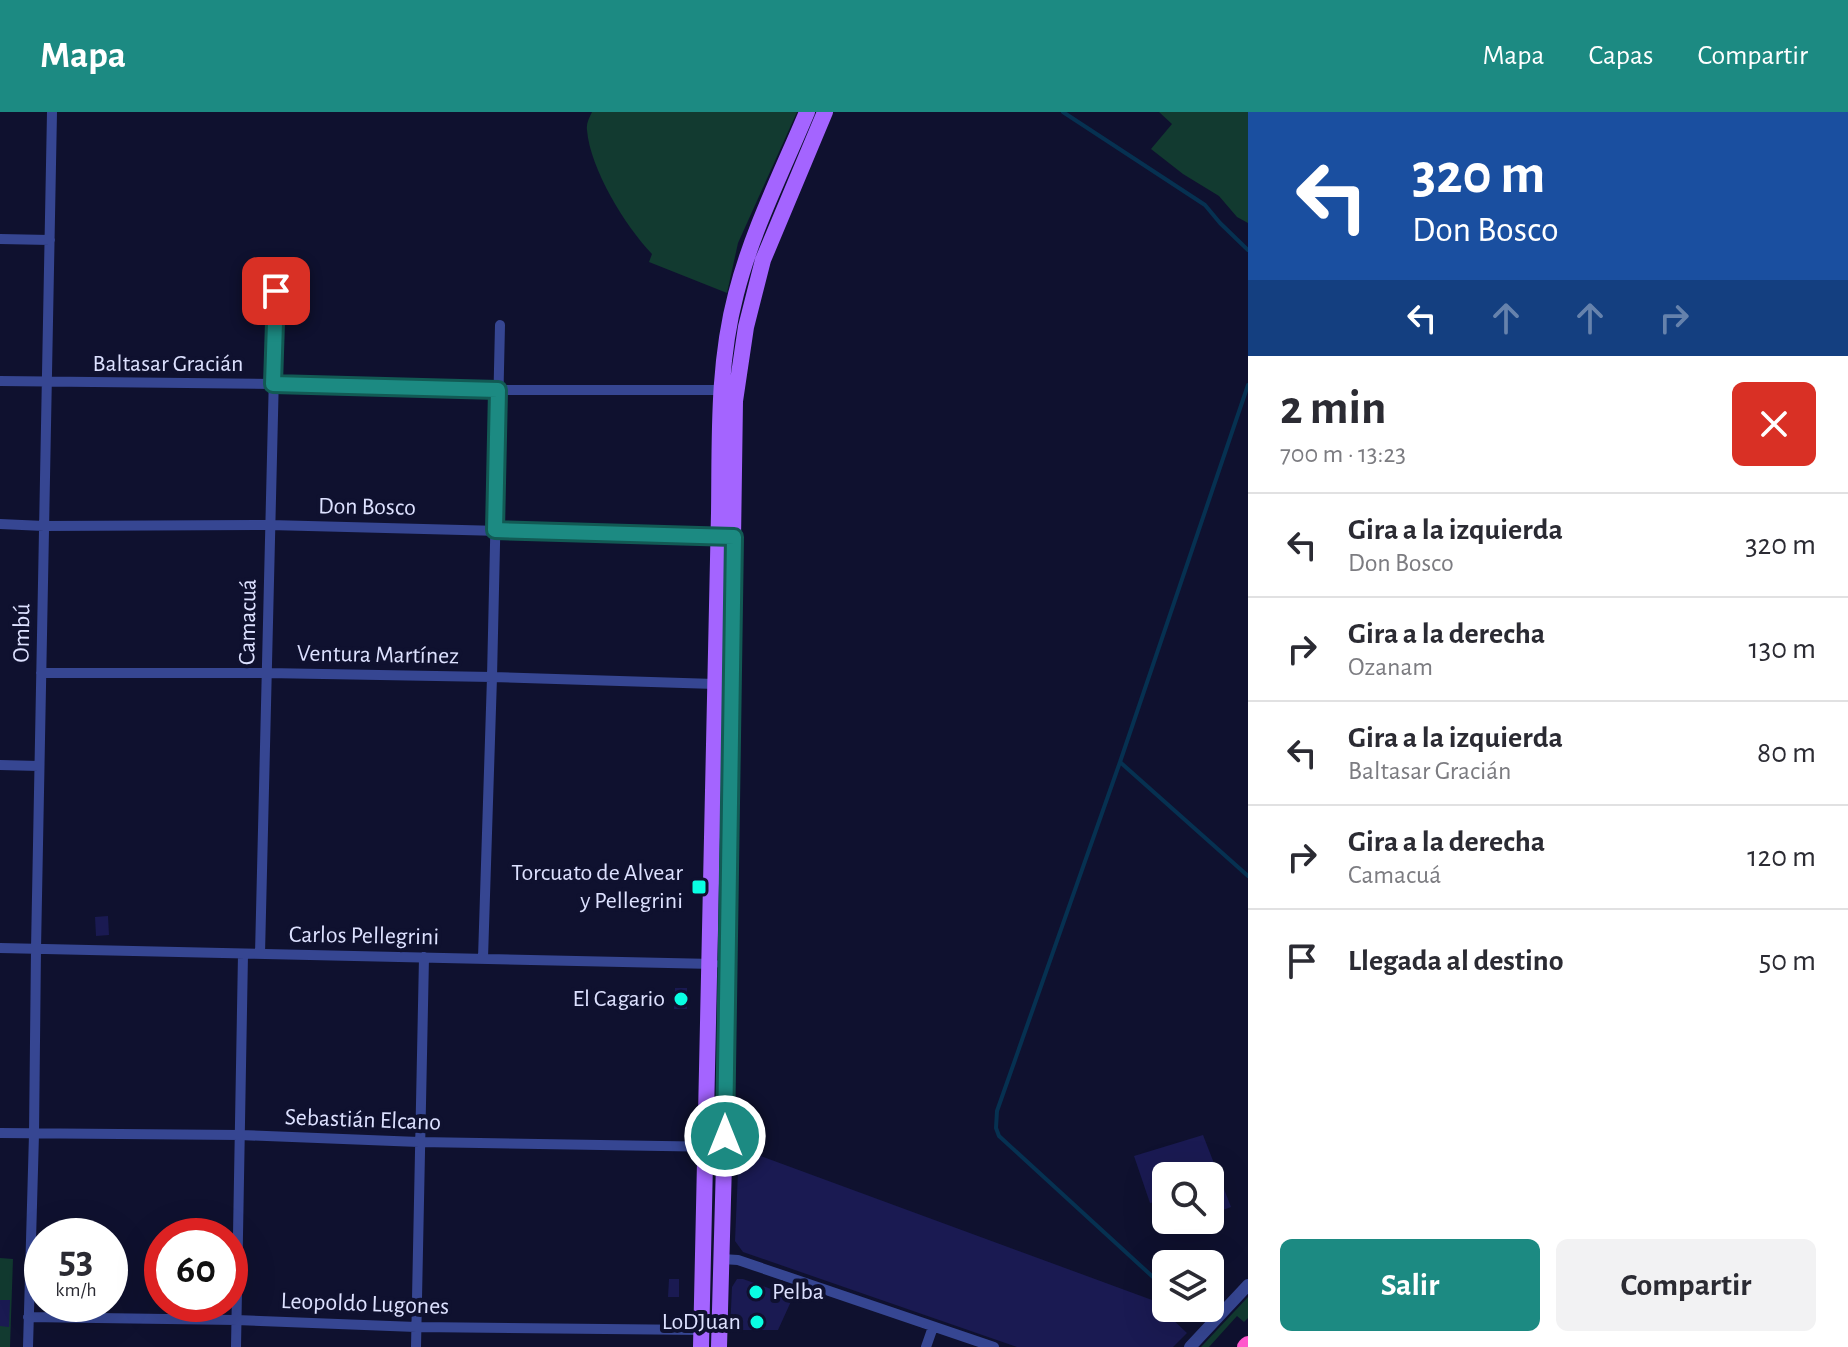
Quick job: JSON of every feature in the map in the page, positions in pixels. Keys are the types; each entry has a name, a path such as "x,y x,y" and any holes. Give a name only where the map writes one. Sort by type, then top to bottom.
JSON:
{"main road":[{"path":"719,1347 727,965 726,537 720,390 725,347 744,266 807,112"},
{"path":"702,1338 715,684 735,401 746,327 757,280 768,246 825,112"}],"street":[{"name":"Ombú","path":"31,1218 52,112"},
{"path":"0,239 50,240"},
{"name":"Camacuá","path":"260,954 276,291"},
{"path":"483,958 500,325"},
{"name":"Baltasar Gracián","path":"0,381 498,390 720,390"},
{"name":"Don Bosco","path":"0,524 270,525 726,537"},
{"name":"Ventura Martínez","path":"41,673 267,673 715,684"},
{"path":"0,765 39,766"},
{"name":"Carlos Pellegrini","path":"0,948 727,965"},
{"path":"238,1218 243,954"},
{"path":"416,1347 424,957"},
{"name":"Sebastián Elcano","path":"0,1133 240,1135 419,1142 724,1147"},
{"path":"722,1259 738,1260 994,1347"},
{"path":"1190,1347 1248,1285"},
{"name":"Leopoldo Lugones","path":"248,1320 702,1338"},
{"name":"Ombú","path":"28,1322 28,1347"},
{"path":"236,1322 236,1347"},
{"path":"926,1347 933,1327"}],"green space":[{"path":"592,112 797,112 738,243 727,293 649,262 652,254 621,213 595,162 587,128"},
{"path":"1159,112 1248,112 1248,223 1237,217 1219,196 1151,149 1172,124"},
{"path":"0,1258 13,1259 10,1347 0,1347"},
{"path":"1248,1297 1248,1318 1244,1322 1237,1316 1209,1347 1201,1347"}],"building":[{"path":"108,916 109,935 96,936 95,917"},
{"name":"El Cagario","path":"675,988 687,988 687,1009 674,1009"},
{"path":"1203,1135 1214,1162 1152,1162 1150,1203 1134,1156"},
{"path":"739,1148 1152,1300 1152,1322 1175,1322 1187,1333 1173,1347 1017,1347 743,1252 735,1241"},
{"path":"1224,1189 1231,1207 1224,1210"},
{"path":"669,1279 679,1279 679,1297 668,1297"},
{"name":"Pelba","path":"737,1279 793,1297 778,1330 730,1330 732,1287"},
{"path":"0,1300 10,1300 9,1327 0,1326"}],"waterway":[{"path":"1063,112 1205,205 1248,250"},
{"path":"1152,1276 999,1136 997,1111 1248,385"},
{"path":"1120,762 1248,876"}],"place":[{"name":"Torcuato de Alvear y Pellegrini","path":"699,887"},
{"name":"El Cagario","path":"681,999"},
{"name":"Pelba","path":"756,1292"},
{"name":"LoDJuan","path":"757,1322"}],"route":[{"path":"276,291 273,384 498,390 495,530 734,537 725,1136"}]}
